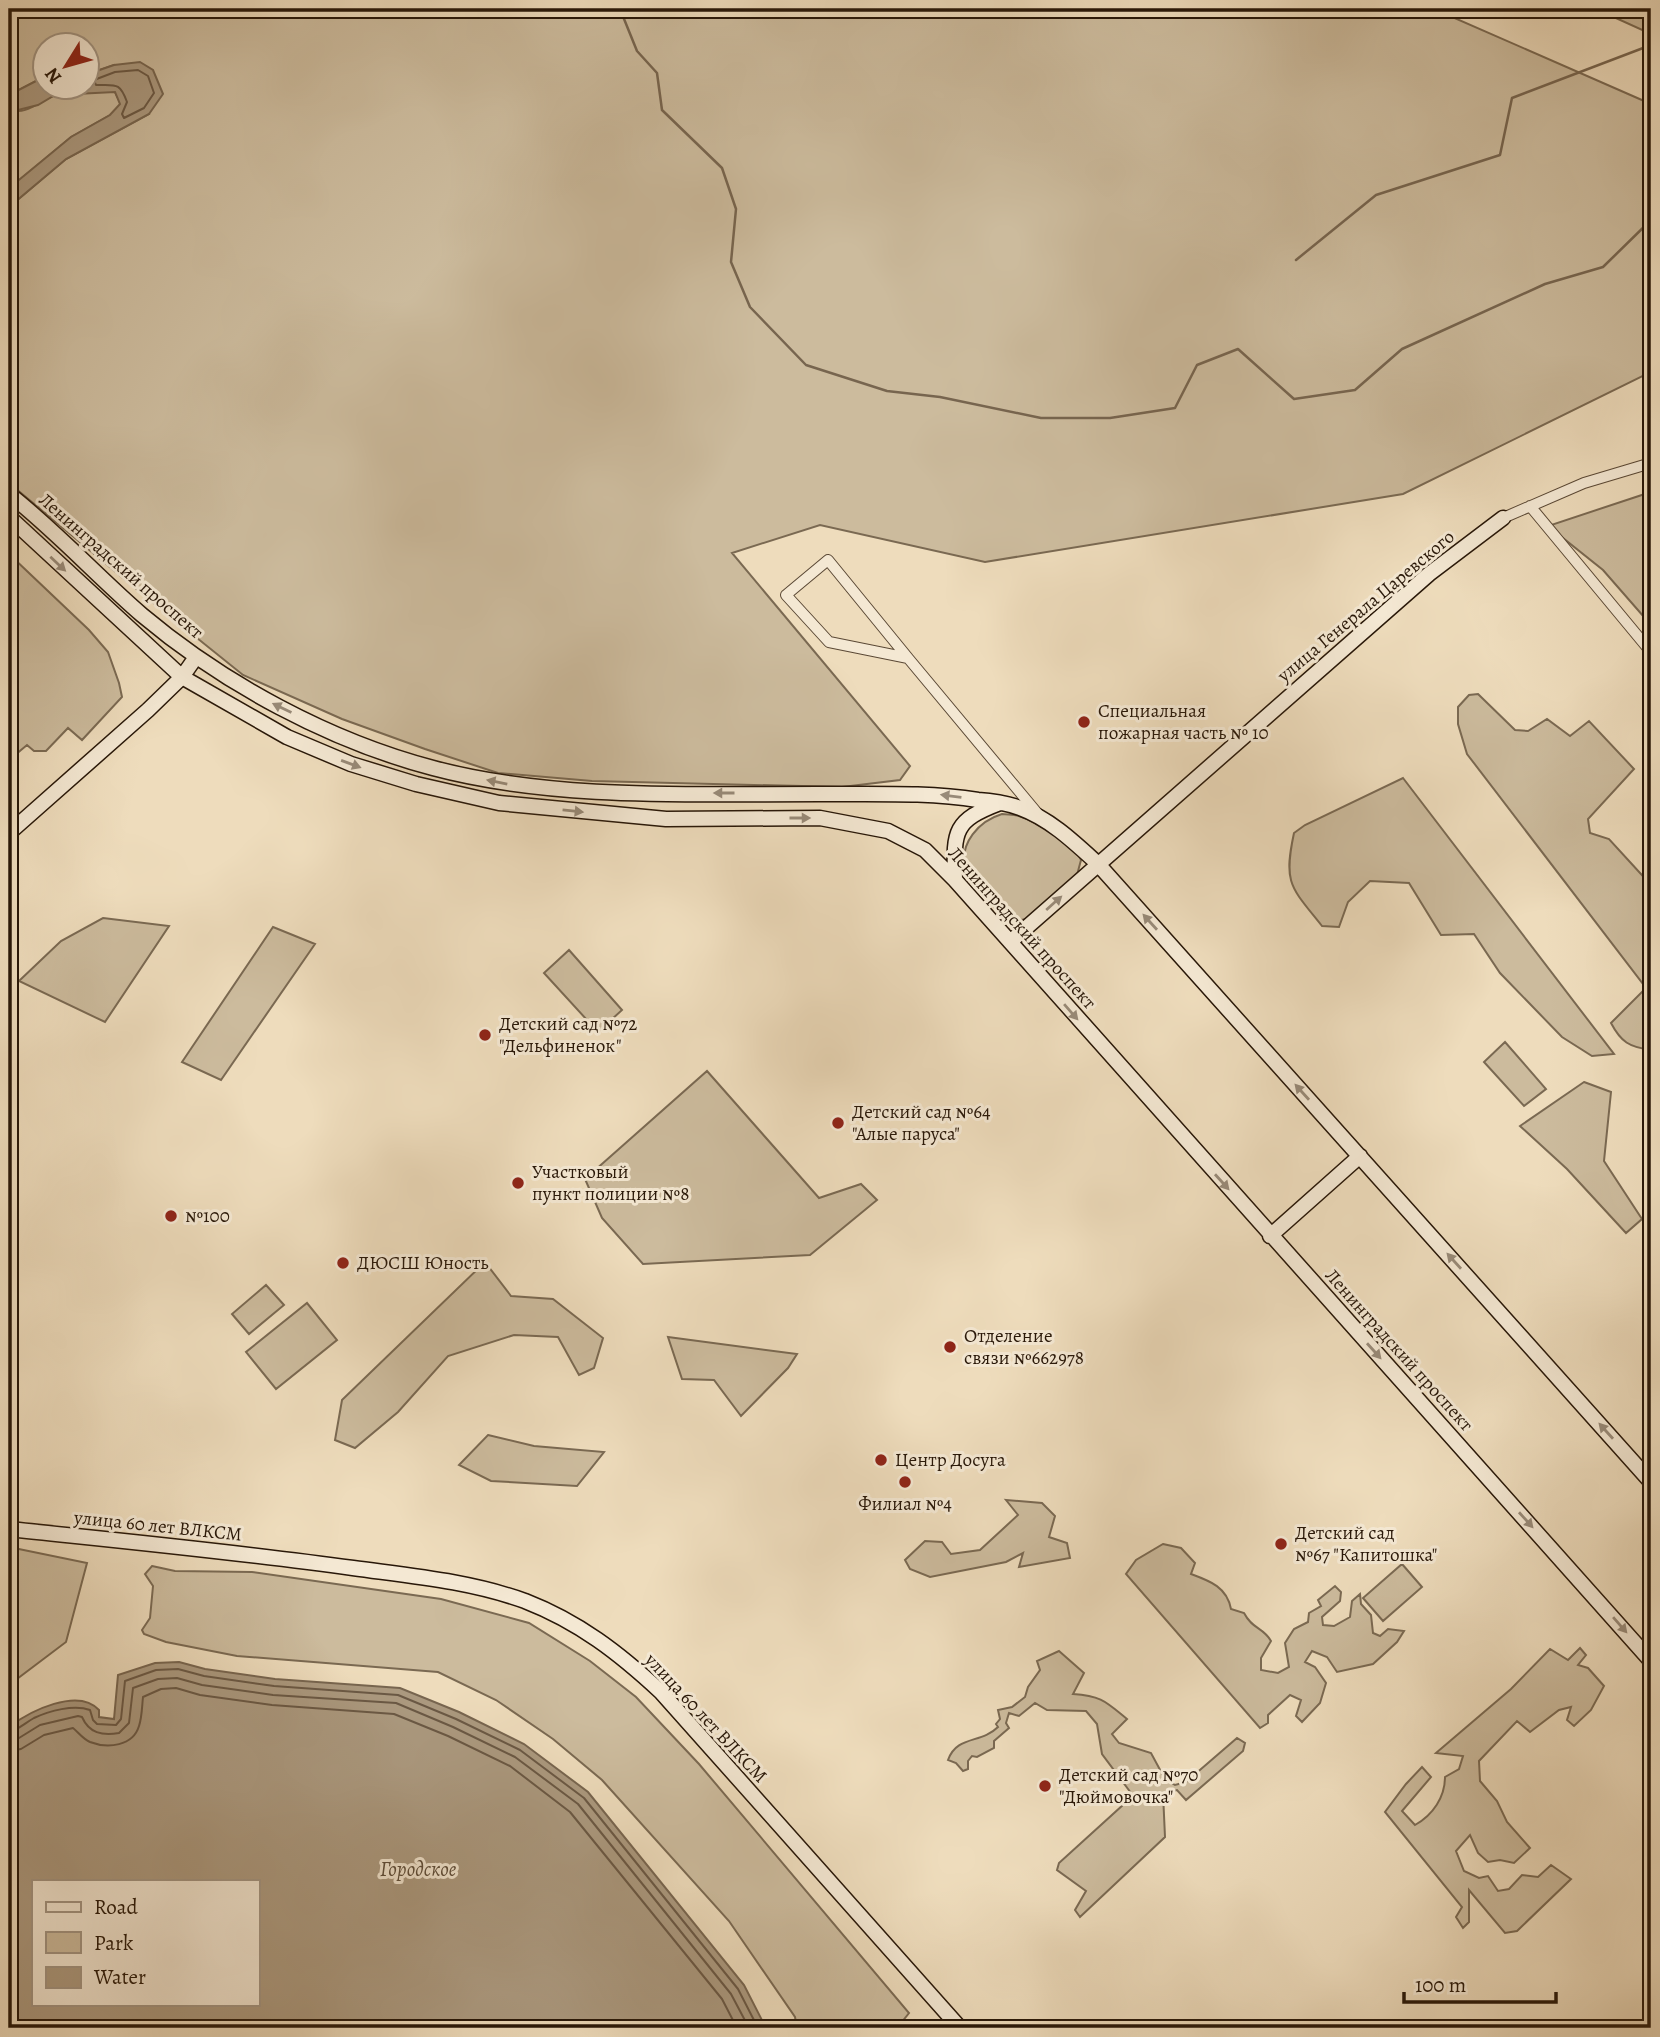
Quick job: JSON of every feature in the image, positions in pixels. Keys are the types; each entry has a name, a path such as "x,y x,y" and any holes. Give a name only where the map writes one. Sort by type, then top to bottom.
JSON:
{"main road":[{"name":"Ленинградский проспект","path":"9,494 143,615 196,657 273,704 317,725 424,766 508,784 667,793 943,794 1001,803 1020,808 1040,818 1069,836 1097,863 1651,1482"},
{"name":"Ленинградский проспект","path":"9,517 182,677 286,737 351,764 416,784 499,803 666,818 820,818 888,831 925,850 955,880 1651,1661"},
{"name":"улица Генерала Царевского","path":"1010,942 1429,573 1503,518"},
{"path":"9,833 148,710 182,677 196,657"},
{"path":"955,880 954,844 959,830 970,816 1001,803"},
{"path":"1270,1236 1360,1156"},
{"name":"улица 60 лет ВЛКСМ","path":"9,1529 313,1563 472,1585 526,1602 581,1628 620,1655 661,1692 960,2028"}],"street":[{"path":"1503,518 1584,483 1651,463"},
{"path":"1530,506 1651,652"},
{"path":"908,658 829,642 786,595 828,560 1040,818"}],"green space":[{"path":"9,9 1434,9 1651,104 1651,372 1403,494 985,562 820,525 732,553 910,766 900,780 842,787 592,781 498,773 342,719 243,675 9,483 9,207 66,159 149,114 114,65 102,69 102,32 32,32 32,83 9,95"},
{"path":"1596,9 1651,9 1651,34"},
{"path":"102,92 115,92 121,104 110,115 71,137 9,189 9,109 21,111 41,102 102,102"},
{"path":"1651,492 1651,625 1603,570 1548,526"},
{"path":"9,554 89,630 108,652 122,697 82,740 68,728 46,751 34,751 27,745 9,760"},
{"path":"1478,694 1515,730 1528,731 1547,719 1570,736 1589,721 1634,769 1588,819 1590,833 1609,839 1651,885 1651,1050 1626,1042 1611,1023 1646,988 1467,754 1458,724 1458,707 1469,695"},
{"path":"1403,778 1614,1054 1592,1056 1562,1037 1500,973 1474,934 1441,935 1409,883 1370,881 1348,902 1339,927 1322,926 1303,902 1292,884 1290,875 1294,833 1305,825"},
{"path":"1002,814 1019,816 1044,828 1063,841 1081,860 1077,875 1030,918 1016,921 1008,919 995,908 965,869 965,850 973,834 986,822"},
{"path":"103,918 169,926 105,1022 19,981 61,941"},
{"path":"273,927 315,944 221,1080 182,1062"},
{"path":"569,950 622,1010 598,1032 544,973"},
{"path":"1505,1042 1546,1089 1524,1106 1484,1062"},
{"path":"707,1071 819,1198 861,1184 877,1200 810,1255 643,1264 602,1218 585,1179"},
{"path":"1584,1082 1611,1092 1604,1161 1642,1219 1626,1233 1567,1169 1520,1126"},
{"path":"485,1262 511,1296 553,1299 603,1338 594,1368 579,1375 558,1337 514,1335 448,1356 398,1412 355,1448 335,1440 342,1400"},
{"path":"266,1285 284,1305 249,1334 232,1314"},
{"path":"307,1303 337,1340 276,1389 246,1352"},
{"path":"668,1337 797,1354 788,1368 741,1416 714,1380 682,1379"},
{"path":"488,1435 534,1446 604,1452 577,1486 491,1481 459,1465"},
{"path":"1006,1500 1042,1503 1055,1516 1049,1537 1067,1543 1070,1558 1019,1567 1023,1553 1006,1562 930,1577 910,1569 905,1560 925,1541 942,1542 951,1554 980,1550 1018,1515"},
{"path":"1163,1544 1181,1548 1195,1563 1191,1574 1222,1590 1231,1609 1244,1613 1251,1623 1268,1636 1271,1641 1261,1658 1261,1670 1278,1673 1289,1667 1285,1643 1294,1629 1308,1622 1309,1613 1321,1606 1318,1600 1335,1586 1341,1592 1340,1601 1322,1617 1323,1625 1334,1626 1350,1617 1352,1601 1360,1594 1361,1604 1371,1615 1373,1633 1380,1636 1388,1629 1404,1631 1397,1642 1373,1664 1337,1672 1327,1657 1312,1651 1305,1662 1315,1667 1326,1683 1320,1703 1302,1722 1296,1716 1301,1700 1290,1695 1268,1715 1268,1723 1260,1728 1126,1574 1136,1560"},
{"path":"9,1547 87,1563 66,1642 9,1685"},
{"path":"1402,1564 1422,1587 1383,1621 1363,1598"},
{"path":"152,1566 175,1571 252,1572 441,1599 529,1623 590,1661 636,1697 699,1764 909,2013 897,2028 797,2028 795,2017 729,1921 602,1780 553,1739 496,1700 438,1672 237,1656 166,1642 144,1634 142,1630 150,1618 153,1586 145,1574"},
{"path":"1580,1648 1586,1655 1578,1665 1588,1668 1604,1686 1591,1710 1574,1726 1567,1720 1571,1707 1559,1710 1530,1732 1517,1721 1479,1761 1480,1781 1497,1801 1507,1822 1530,1848 1514,1863 1500,1860 1488,1862 1478,1853 1470,1835 1456,1851 1464,1871 1479,1878 1488,1876 1498,1891 1509,1889 1522,1875 1538,1877 1551,1865 1571,1879 1517,1931 1505,1933 1469,1890 1469,1922 1463,1928 1456,1917 1462,1907 1385,1812 1422,1767 1431,1777 1402,1811 1415,1825 1427,1816 1437,1805 1445,1777 1459,1769 1463,1756 1436,1753 1511,1689 1550,1649 1568,1660"},
{"path":"1059,1651 1084,1673 1073,1694 1091,1696 1103,1701 1127,1719 1112,1734 1119,1743 1151,1753 1165,1779 1175,1785 1186,1782 1237,1738 1245,1743 1243,1751 1186,1800 1177,1790 1163,1793 1165,1837 1080,1917 1075,1910 1086,1891 1057,1870 1059,1863 1124,1804 1131,1793 1102,1754 1097,1724 1086,1711 1047,1710 1035,1703 1019,1716 1009,1713 1006,1723 1009,1728 994,1741 994,1748 977,1757 972,1756 968,1761 968,1769 963,1771 956,1763 948,1760 952,1752 963,1743 984,1736 998,1727 998,1710 1012,1707 1025,1697 1028,1687 1040,1670 1037,1661"}],"water":[{"path":"140,62 153,70 163,94 149,114 66,159 9,207 9,189 14,184 71,137 110,115 120,104 115,92 102,93 102,69"},
{"path":"32,83 32,102 43,102 14,111 9,109 9,95"},
{"name":"Городское","path":"179,1662 205,1669 275,1679 400,1688 459,1712 524,1744 588,1792 744,1985 766,2028 9,2028 9,1727 29,1714 67,1701 90,1703 99,1710 99,1717 114,1719 118,1675 155,1663"}],"waterway":[{"path":"620,9 637,51 657,73 662,110 722,168 736,209 731,262 750,307 806,365 887,391 940,397 1041,418 1110,418 1175,408 1197,365 1238,349 1294,399 1355,390 1402,349 1545,284 1603,267 1651,220"},
{"path":"1296,260 1376,195 1500,155 1512,98 1651,45"}],"place":[{"name":"Специальная пожарная часть № 10","path":"1084,722"},
{"name":"Детский сад №72 \"Дельфиненок\"","path":"485,1035"},
{"name":"Детский сад №64 \"Алые паруса\"","path":"838,1123"},
{"name":"Участковый пункт полиции №8","path":"518,1183"},
{"name":"№100","path":"171,1216"},
{"name":"ДЮСШ Юность","path":"343,1263"},
{"name":"Отделение связи №662978","path":"950,1347"},
{"name":"Центр Досуга","path":"881,1460"},
{"name":"Филиал №4","path":"905,1482"},
{"name":"Детский сад №67 \"Капитошка\"","path":"1281,1544"},
{"name":"Детский сад №70 \"Дюймовочка\"","path":"1045,1786"}]}
